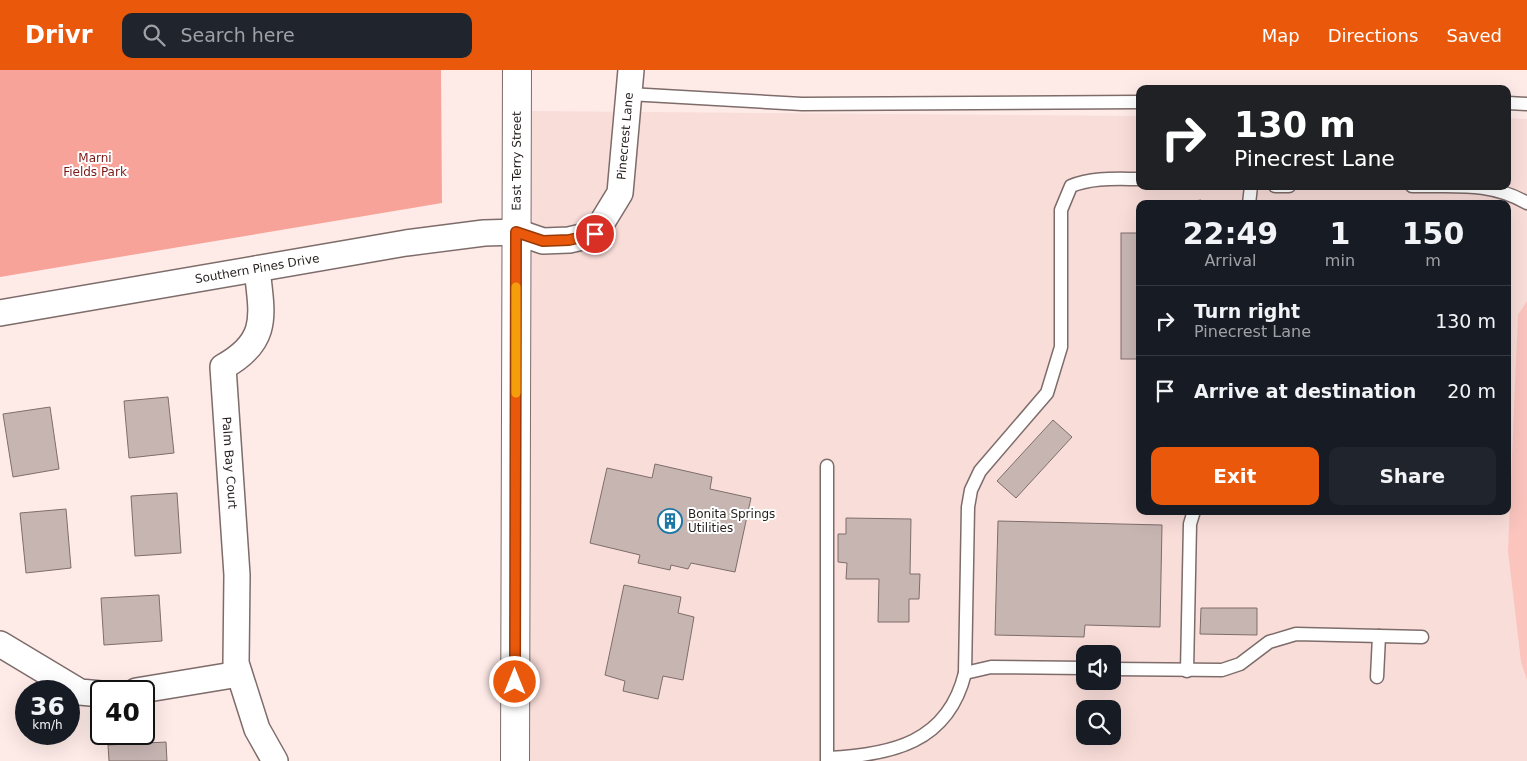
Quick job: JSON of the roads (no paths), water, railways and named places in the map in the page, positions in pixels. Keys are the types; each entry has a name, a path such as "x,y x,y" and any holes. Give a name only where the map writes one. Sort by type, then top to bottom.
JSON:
{"street":[{"name":"East Terry Street","path":"515,761 517,70"},
{"name":"Pinecrest Lane","path":"516,232 543,241 569,240 595,234 620,193 630,82"},
{"name":"Southern Pines Drive","path":"0,313 406,243 484,233 516,232"},
{"name":"Palm Bay Court","path":"257,269 262,312 258,331 253,345 241,357 224,367 237,574 236,663 257,729 275,761"},
{"path":"0,644 80,692 90,693"},
{"path":"155,688 239,674"}],"lane":[{"path":"630,82 802,104 1136,102"},
{"path":"1511,103 1527,104"},
{"path":"827,466 828,759 878,754 913,743 933,727 947,711 962,688 965,673 968,507 971,490 980,471 1047,393 1061,347 1061,210 1071,186 1082,182 1136,179"},
{"path":"1498,190 1506,192 1527,203"},
{"path":"1187,671 1190,524 1193,515"},
{"path":"1121,669 1222,670 1240,664 1269,642 1296,634 1422,637"},
{"path":"1377,677 1379,636"},
{"path":"965,673 991,667 1076,668"}],"place":[{"name":"Bonita Springs Utilities","path":"670,521"}],"park label":[{"name":"Marni Fields Park","path":"95,165"}]}
